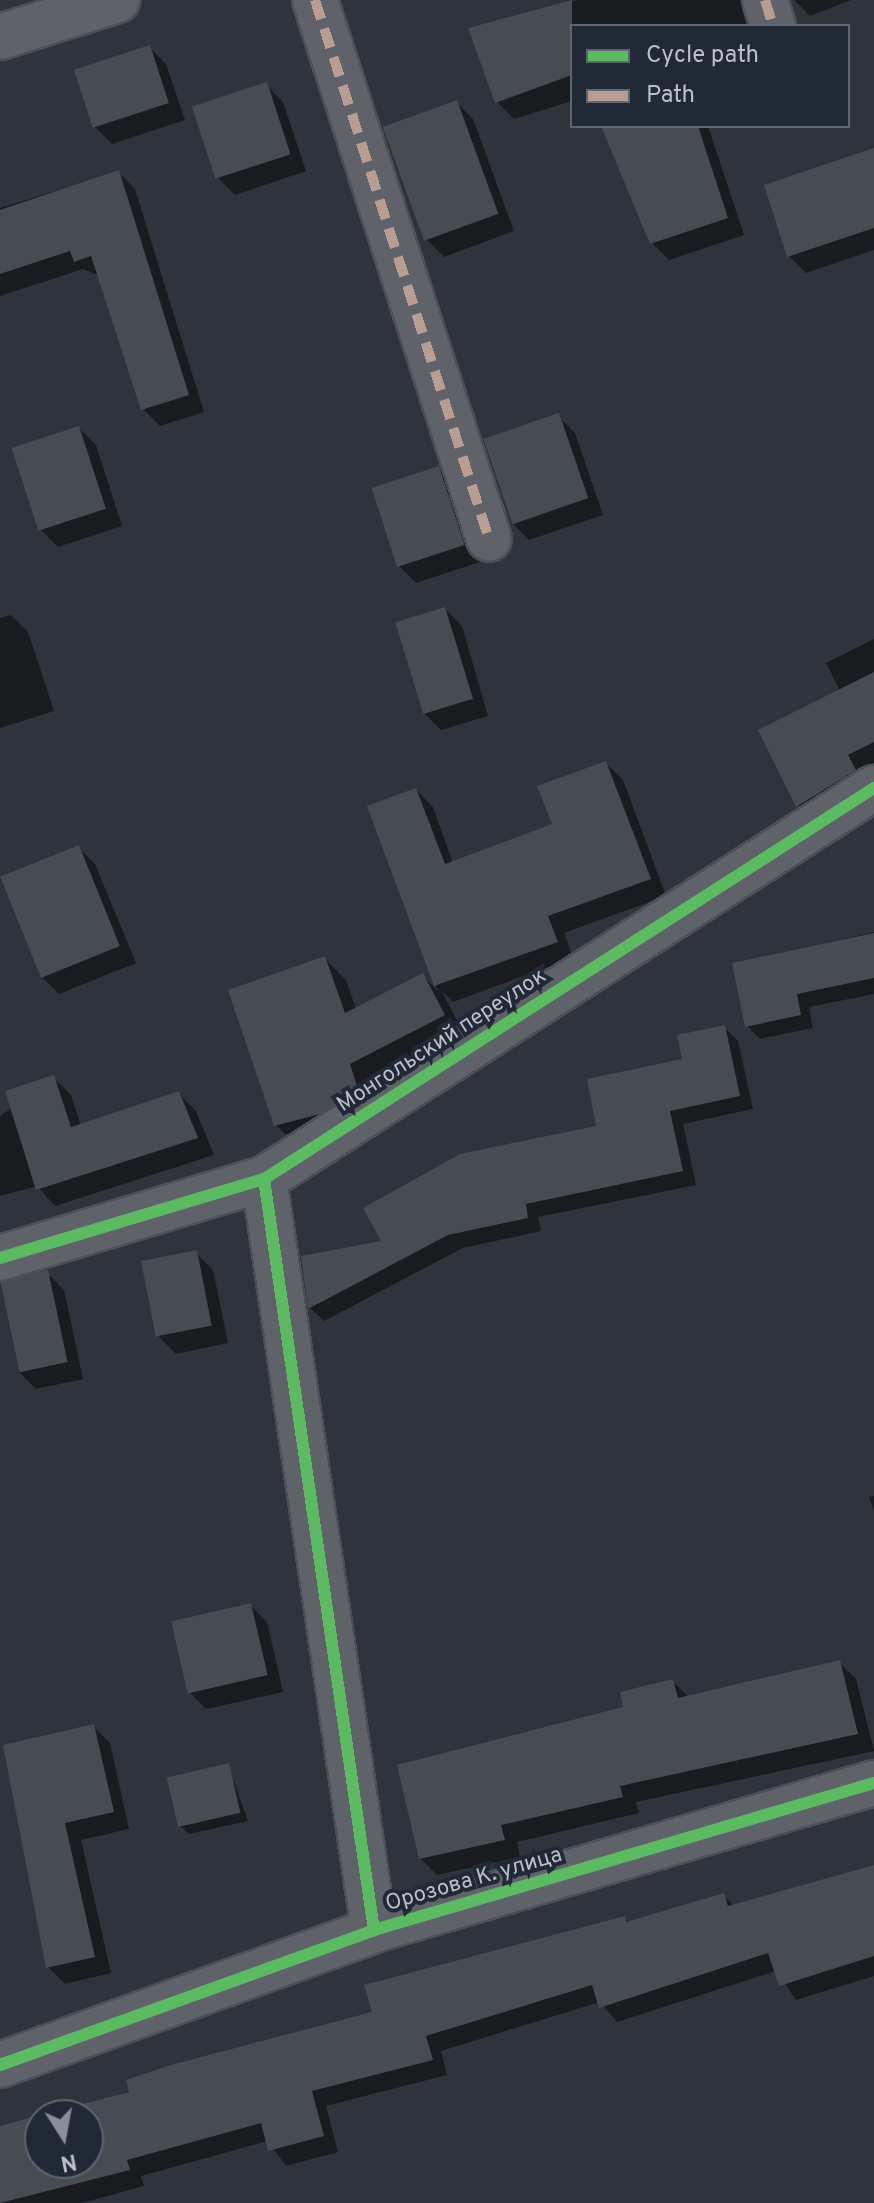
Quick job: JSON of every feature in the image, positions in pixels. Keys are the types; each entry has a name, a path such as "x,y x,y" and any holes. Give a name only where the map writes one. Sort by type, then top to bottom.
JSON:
{"street":[{"path":"0,37 117,0"},
{"path":"315,0 489,539"},
{"path":"765,0 772,24"},
{"name":"Монгольский переулок","path":"0,1258 264,1179 874,788"},
{"path":"264,1179 374,1930"},
{"name":"Орозова К. улица","path":"0,2065 374,1930 874,1783"}],"building":[{"path":"572,0 570,76 495,103 468,28"},
{"path":"150,45 169,103 93,128 74,70"},
{"path":"267,82 290,154 215,179 192,106"},
{"path":"457,100 498,214 424,241 383,127"},
{"path":"602,128 699,128 728,218 650,244"},
{"path":"874,148 874,228 787,257 764,185"},
{"path":"119,170 189,395 141,410 91,256 74,262 70,251 0,274 0,210"},
{"path":"559,413 588,498 513,524 483,439"},
{"path":"79,426 106,509 38,531 11,448"},
{"path":"439,466 465,545 397,567 371,488"},
{"path":"445,607 473,699 423,714 395,622"},
{"path":"874,672 874,742 848,755 856,770 796,807 758,730"},
{"path":"606,761 651,879 548,916 558,942 434,986 367,806 416,788 445,864 552,824 537,786"},
{"path":"79,845 120,946 41,978 0,877"},
{"path":"874,933 874,978 797,994 801,1015 745,1027 732,963"},
{"path":"325,956 345,1013 423,973 445,1015 350,1064 358,1089 320,1114 274,1126 228,990"},
{"path":"725,1025 740,1096 670,1111 683,1171 526,1204 528,1218 448,1235 308,1309 301,1256 381,1241 363,1208 460,1154 596,1126 587,1079 682,1059 677,1035"},
{"path":"54,1075 71,1127 179,1091 198,1138 36,1190 5,1091"},
{"path":"197,1250 212,1326 156,1336 141,1261"},
{"path":"48,1270 68,1362 20,1372 0,1280"},
{"path":"251,1603 268,1675 188,1694 171,1621"},
{"path":"840,1660 858,1734 620,1786 623,1797 501,1825 505,1840 419,1859 397,1765 623,1707 620,1692 673,1679 678,1698"},
{"path":"94,1724 114,1812 65,1823 95,1957 46,1968 3,1745"},
{"path":"229,1763 240,1813 178,1827 167,1777"},
{"path":"874,1865 874,1956 779,1986 768,1953 599,2008 592,1985 426,2036 433,2060 312,2091 324,2136 268,2151 261,2123 127,2160 130,2170 104,2177 102,2099 129,2092 126,2080 171,2065 372,2012 364,1985 625,1916 626,1922 724,1893 728,1906"},
{"path":"24,2119 24,2179 95,2179 0,2203 0,2126"}],"marked path":[{"path":"315,0 489,539"},
{"path":"765,0 772,24"}],"cycle path":[{"path":"0,1258 264,1179 874,788"},
{"path":"264,1179 374,1930"},
{"path":"0,2065 374,1930 874,1783"}]}
